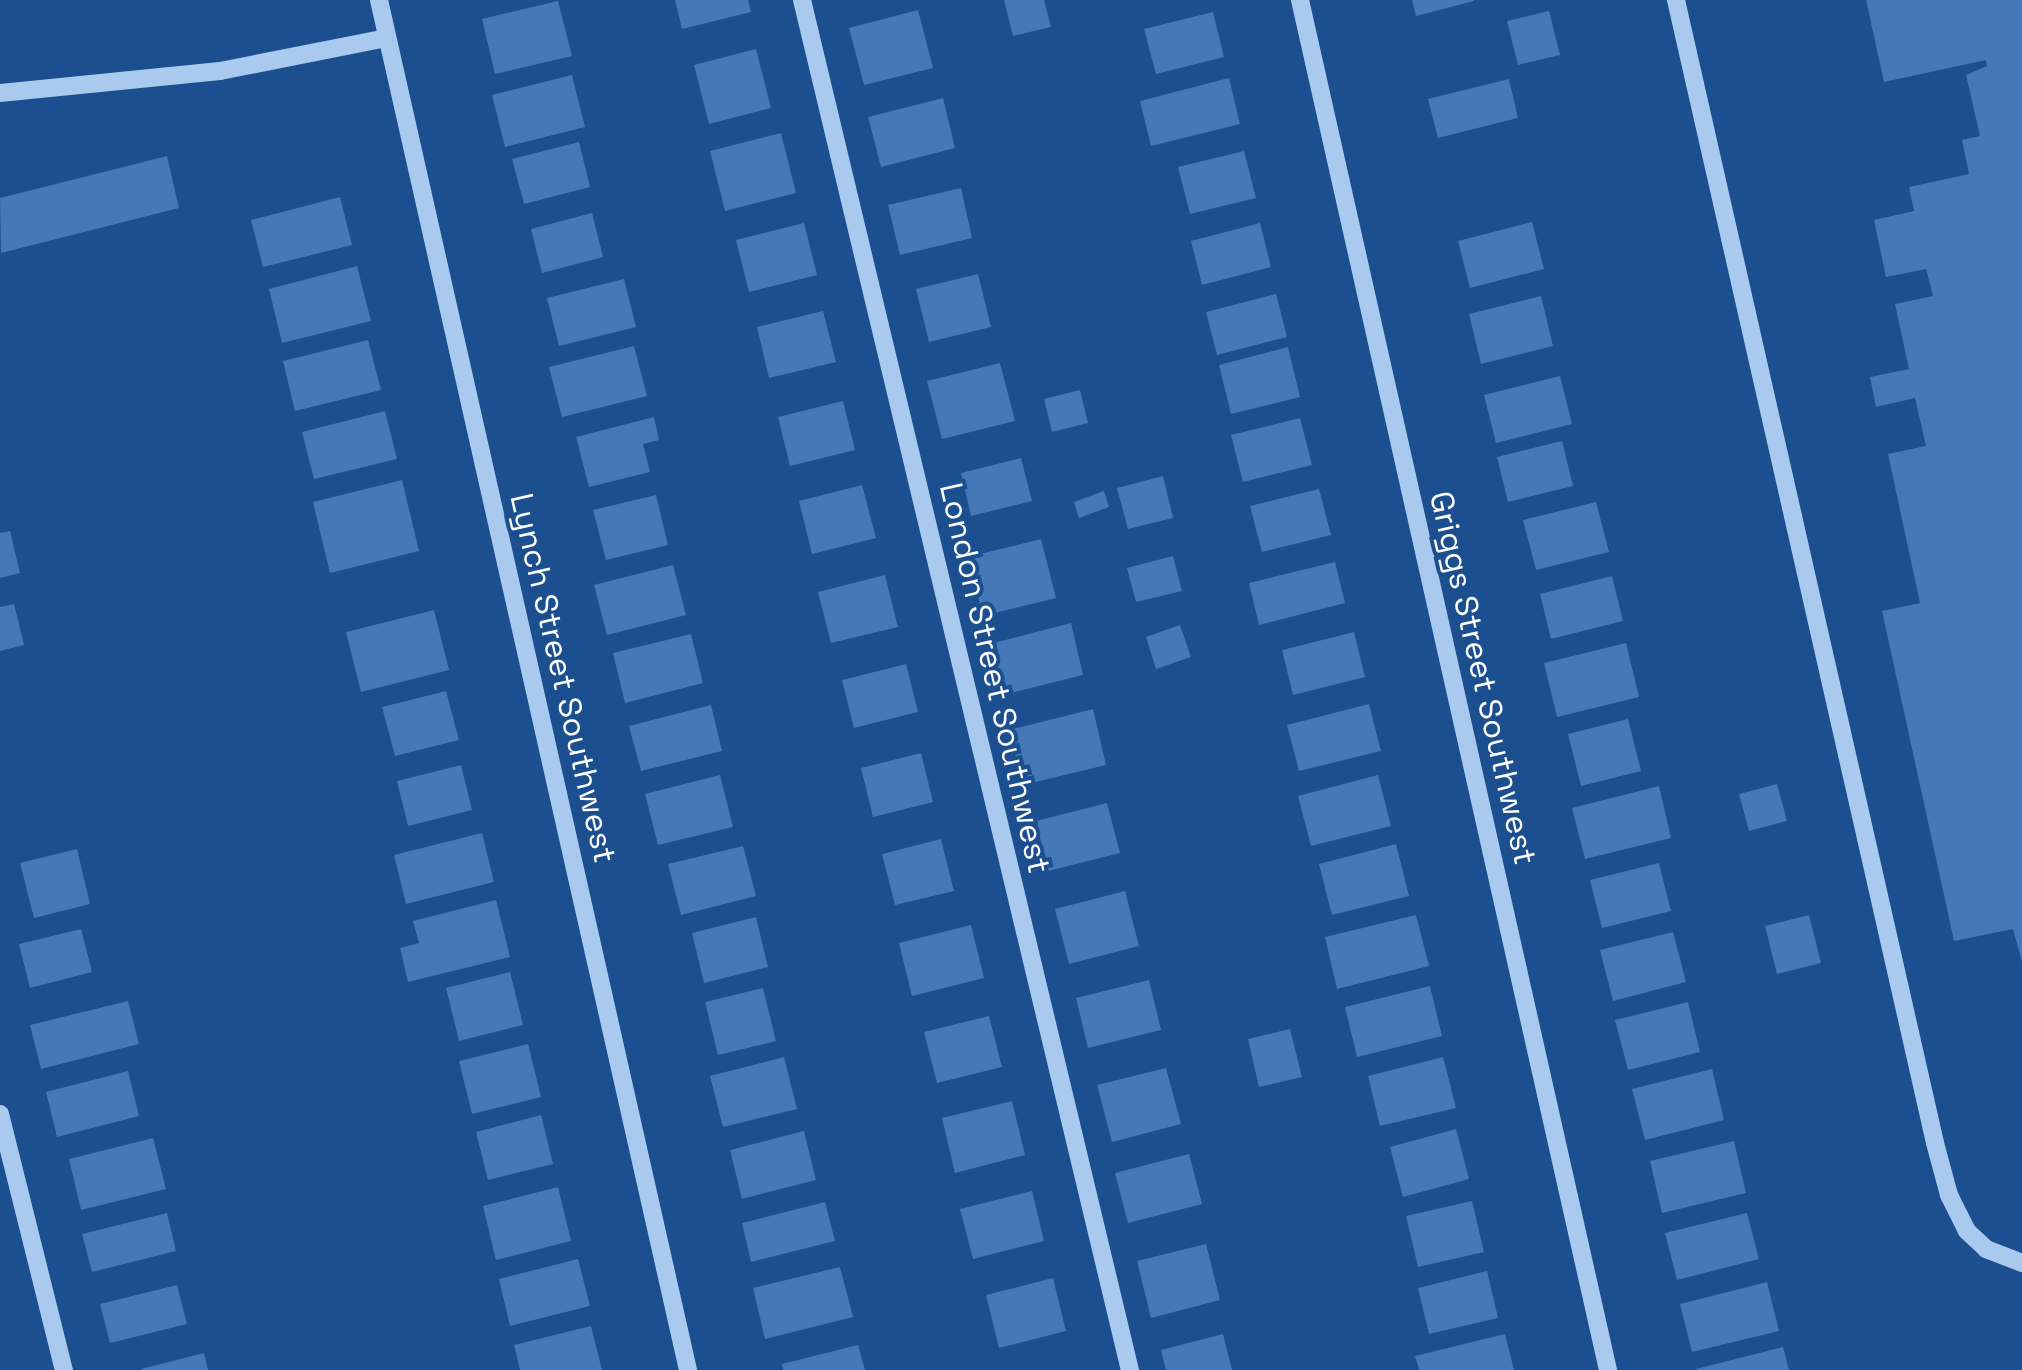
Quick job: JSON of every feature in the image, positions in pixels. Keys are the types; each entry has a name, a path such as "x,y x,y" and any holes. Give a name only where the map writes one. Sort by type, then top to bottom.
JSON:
{"street":[{"name":"Lynch Street Southwest","path":"379,0 688,1370"},
{"name":"London Street Southwest","path":"802,0 1130,1370"},
{"name":"Griggs Street Southwest","path":"1300,0 1608,1370"},
{"path":"1676,0 1935,1143 1949,1194 1967,1231 1986,1249 2022,1263"},
{"path":"0,94 220,71 387,38"},
{"path":"0,1114 64,1370"}],"building":[{"path":"675,0 748,0 751,12 682,29"},
{"path":"1004,0 1044,0 1051,27 1013,36"},
{"path":"1412,0 1474,0 1474,1 1416,16"},
{"path":"1866,0 2022,0 2022,962 2013,929 1954,941 1882,611 1920,603 1888,454 1926,446 1915,398 1876,407 1870,377 1909,369 1895,304 1933,296 1926,269 1886,277 1874,220 1914,211 1909,187 1969,174 1962,140 1980,136 1966,75 1987,66 1986,60 1884,82"},
{"path":"558,1 572,56 495,74 482,19"},
{"path":"918,10 933,68 864,85 849,28"},
{"path":"1549,11 1560,55 1518,65 1507,21"},
{"path":"1213,12 1224,57 1156,74 1144,29"},
{"path":"756,49 771,108 709,124 694,65"},
{"path":"572,75 585,127 505,147 492,95"},
{"path":"1229,78 1240,124 1151,146 1140,101"},
{"path":"1509,79 1518,118 1438,138 1428,99"},
{"path":"943,98 955,148 881,167 868,117"},
{"path":"781,133 796,193 725,211 710,151"},
{"path":"579,142 590,187 524,204 512,159"},
{"path":"1244,151 1256,198 1190,214 1178,167"},
{"path":"167,156 179,208 1,253 0,198"},
{"path":"961,188 972,238 900,255 888,205"},
{"path":"340,197 352,245 263,267 251,220"},
{"path":"592,213 603,257 542,273 531,229"},
{"path":"1532,222 1544,269 1470,288 1458,241"},
{"path":"804,223 817,275 749,292 736,240"},
{"path":"1260,223 1271,267 1202,285 1191,241"},
{"path":"357,266 371,321 282,343 269,289"},
{"path":"978,274 991,327 929,342 916,289"},
{"path":"624,279 636,327 559,346 547,298"},
{"path":"1276,294 1287,337 1217,355 1206,312"},
{"path":"1541,296 1553,346 1481,364 1469,314"},
{"path":"823,311 836,362 769,378 757,327"},
{"path":"368,340 381,390 295,411 283,361"},
{"path":"634,346 647,396 562,417 549,367"},
{"path":"1288,347 1300,397 1231,414 1219,365"},
{"path":"1000,363 1015,421 942,439 927,381"},
{"path":"1560,376 1572,424 1496,443 1484,395"},
{"path":"1080,390 1088,423 1052,432 1044,399"},
{"path":"843,401 855,450 790,466 778,417"},
{"path":"385,411 397,459 314,479 302,432"},
{"path":"654,417 659,440 643,444 650,472 589,487 576,437"},
{"path":"1300,418 1312,465 1243,482 1231,435"},
{"path":"1562,441 1573,486 1508,502 1497,457"},
{"path":"1021,458 1032,501 971,516 961,473"},
{"path":"1163,476 1173,518 1128,529 1117,488"},
{"path":"402,480 419,551 330,573 313,502"},
{"path":"862,485 876,538 812,554 799,501"},
{"path":"1319,489 1331,535 1262,552 1250,506"},
{"path":"1104,491 1109,507 1079,518 1074,502"},
{"path":"656,495 668,545 606,560 593,510"},
{"path":"1596,502 1609,552 1536,570 1523,520"},
{"path":"10,531 20,573 0,578 0,533"},
{"path":"1041,539 1056,598 983,616 968,557"},
{"path":"1173,556 1182,591 1136,602 1127,568"},
{"path":"1335,562 1345,603 1259,625 1249,583"},
{"path":"673,565 686,615 607,635 594,585"},
{"path":"885,575 898,627 831,643 818,592"},
{"path":"1612,576 1623,621 1551,639 1540,594"},
{"path":"14,604 24,645 0,651 0,607"},
{"path":"434,610 449,670 361,692 346,632"},
{"path":"1071,623 1083,675 1003,695 990,644"},
{"path":"1180,625 1191,657 1156,669 1146,637"},
{"path":"1354,632 1365,677 1293,695 1282,650"},
{"path":"691,634 703,683 625,703 613,653"},
{"path":"1626,643 1639,697 1557,717 1544,663"},
{"path":"906,664 918,712 854,728 842,680"},
{"path":"446,691 459,740 395,756 382,707"},
{"path":"1369,704 1381,751 1299,771 1287,725"},
{"path":"711,705 722,751 641,771 629,726"},
{"path":"1093,709 1106,765 1023,785 1009,730"},
{"path":"1628,719 1641,771 1581,786 1568,734"},
{"path":"921,753 933,802 873,817 861,768"},
{"path":"461,765 472,810 408,826 397,781"},
{"path":"720,775 733,827 658,845 645,794"},
{"path":"1378,775 1391,826 1311,846 1298,796"},
{"path":"1777,784 1787,821 1749,831 1739,794"},
{"path":"1659,786 1671,838 1585,859 1572,808"},
{"path":"1107,803 1120,853 1048,871 1036,821"},
{"path":"482,833 494,882 406,904 394,855"},
{"path":"941,839 954,891 895,905 882,854"},
{"path":"1396,844 1409,896 1332,915 1319,864"},
{"path":"743,846 756,896 681,915 668,864"},
{"path":"77,849 90,904 34,918 20,863"},
{"path":"1659,863 1671,911 1602,928 1590,880"},
{"path":"1125,891 1139,946 1069,964 1055,909"},
{"path":"496,900 510,957 408,982 400,948 419,943 413,921"},
{"path":"1416,915 1429,966 1337,989 1325,937"},
{"path":"1809,915 1821,963 1777,974 1765,926"},
{"path":"756,917 768,967 704,983 692,933"},
{"path":"971,925 984,978 912,996 899,943"},
{"path":"81,929 92,972 30,988 19,944"},
{"path":"1673,932 1686,982 1613,1001 1600,950"},
{"path":"510,972 523,1025 459,1041 446,988"},
{"path":"1149,980 1161,1030 1088,1048 1076,998"},
{"path":"1430,986 1442,1036 1357,1057 1345,1007"},
{"path":"763,988 776,1041 718,1055 705,1002"},
{"path":"128,1001 139,1044 41,1069 30,1025"},
{"path":"1688,1002 1700,1052 1628,1070 1615,1020"},
{"path":"989,1016 1002,1067 937,1083 924,1032"},
{"path":"1290,1029 1302,1077 1259,1087 1248,1039"},
{"path":"528,1044 541,1097 472,1114 459,1061"},
{"path":"784,1057 797,1109 723,1127 710,1076"},
{"path":"1443,1057 1456,1108 1380,1126 1368,1076"},
{"path":"1166,1068 1181,1124 1112,1142 1097,1085"},
{"path":"1712,1069 1724,1120 1645,1140 1632,1089"},
{"path":"128,1071 139,1116 57,1137 46,1092"},
{"path":"1012,1101 1025,1155 955,1173 942,1118"},
{"path":"541,1115 553,1164 488,1180 476,1132"},
{"path":"1456,1129 1469,1179 1403,1197 1390,1147"},
{"path":"804,1131 816,1180 742,1199 730,1150"},
{"path":"153,1138 166,1189 81,1210 69,1159"},
{"path":"1734,1141 1746,1193 1662,1213 1650,1161"},
{"path":"1189,1154 1202,1204 1128,1223 1115,1173"},
{"path":"558,1187 571,1241 496,1260 483,1206"},
{"path":"1032,1191 1044,1241 973,1259 960,1209"},
{"path":"1472,1201 1484,1252 1418,1267 1406,1216"},
{"path":"825,1202 835,1241 751,1262 742,1223"},
{"path":"167,1213 176,1251 92,1272 82,1234"},
{"path":"1747,1213 1759,1259 1677,1280 1665,1233"},
{"path":"1206,1244 1220,1300 1151,1318 1137,1261"},
{"path":"578,1259 590,1306 510,1326 499,1279"},
{"path":"840,1267 853,1317 765,1339 753,1288"},
{"path":"1487,1271 1498,1318 1429,1334 1418,1288"},
{"path":"1053,1278 1066,1331 999,1348 986,1295"},
{"path":"1767,1282 1779,1331 1692,1352 1680,1304"},
{"path":"177,1285 187,1324 110,1343 100,1304"},
{"path":"591,1326 602,1370 520,1370 514,1345"},
{"path":"1223,1334 1232,1370 1166,1370 1161,1350"},
{"path":"1505,1334 1514,1370 1419,1370 1415,1356"},
{"path":"858,1345 865,1370 783,1370 782,1364"},
{"path":"1783,1347 1789,1370 1696,1369"},
{"path":"204,1353 208,1370 141,1370 141,1369"}]}
